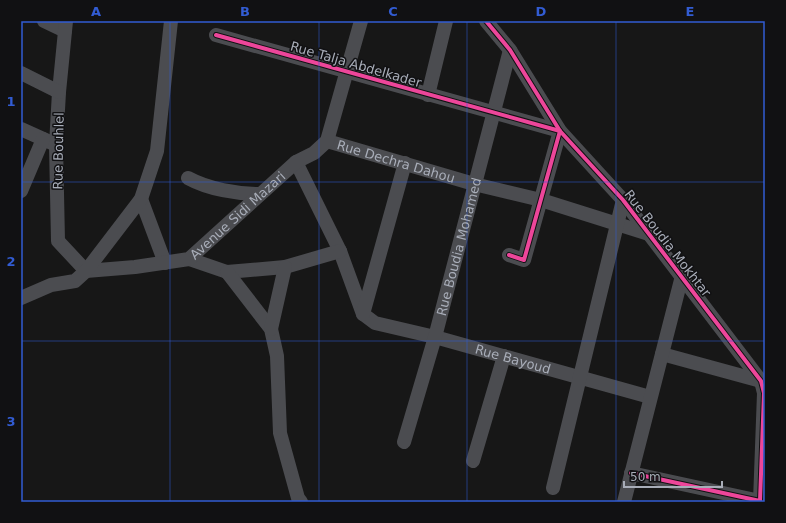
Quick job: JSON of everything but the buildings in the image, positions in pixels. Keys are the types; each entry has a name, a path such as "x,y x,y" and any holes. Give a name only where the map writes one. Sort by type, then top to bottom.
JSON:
{"street":[{"path":"44,21 66,26"},
{"path":"86,271 141,199 157,151 171,21"},
{"name":"Avenue Sidi Mazari","path":"21,298 51,285 75,281 86,271 135,267 189,259 296,162 314,154 327,141 348,72 361,21"},
{"path":"428,95 446,21"},
{"name":"Rue Boudia Mokhtar","path":"486,21 510,50 560,131 623,200 761,381 764,393 760,501"},
{"name":"Rue Bouhlel","path":"66,26 59,92 56,145 58,241 86,271"},
{"name":"Rue Talja Abdelkader","path":"216,35 493,114 560,131"},
{"name":"Rue Boudia Mohamed","path":"404,442 435,337 510,50"},
{"path":"21,73 59,92"},
{"path":"21,129 56,145"},
{"path":"509,255 524,260 542,200 560,131"},
{"path":"21,191 43,140"},
{"name":"Rue Dechra Dahou","path":"327,141 474,184 542,200 650,234"},
{"path":"296,162 340,251 363,314"},
{"path":"363,314 405,163"},
{"path":"188,178 200,184 249,194 260,194"},
{"path":"141,199 165,263"},
{"path":"553,488 623,200"},
{"path":"189,259 227,272 284,267 340,251"},
{"path":"284,267 271,329 276,356 280,433 298,498 301,502"},
{"path":"227,272 271,329"},
{"path":"624,502 682,276"},
{"name":"Rue Bayoud","path":"363,314 375,323 435,337 650,397"},
{"path":"662,354 761,381"},
{"path":"473,461 504,356"},
{"path":"631,473 760,501"}],"cycle path":[{"path":"486,21 510,50 560,131 623,200 761,381 764,393 760,501 631,473"},
{"path":"216,35 560,131 524,260 509,255"}]}
